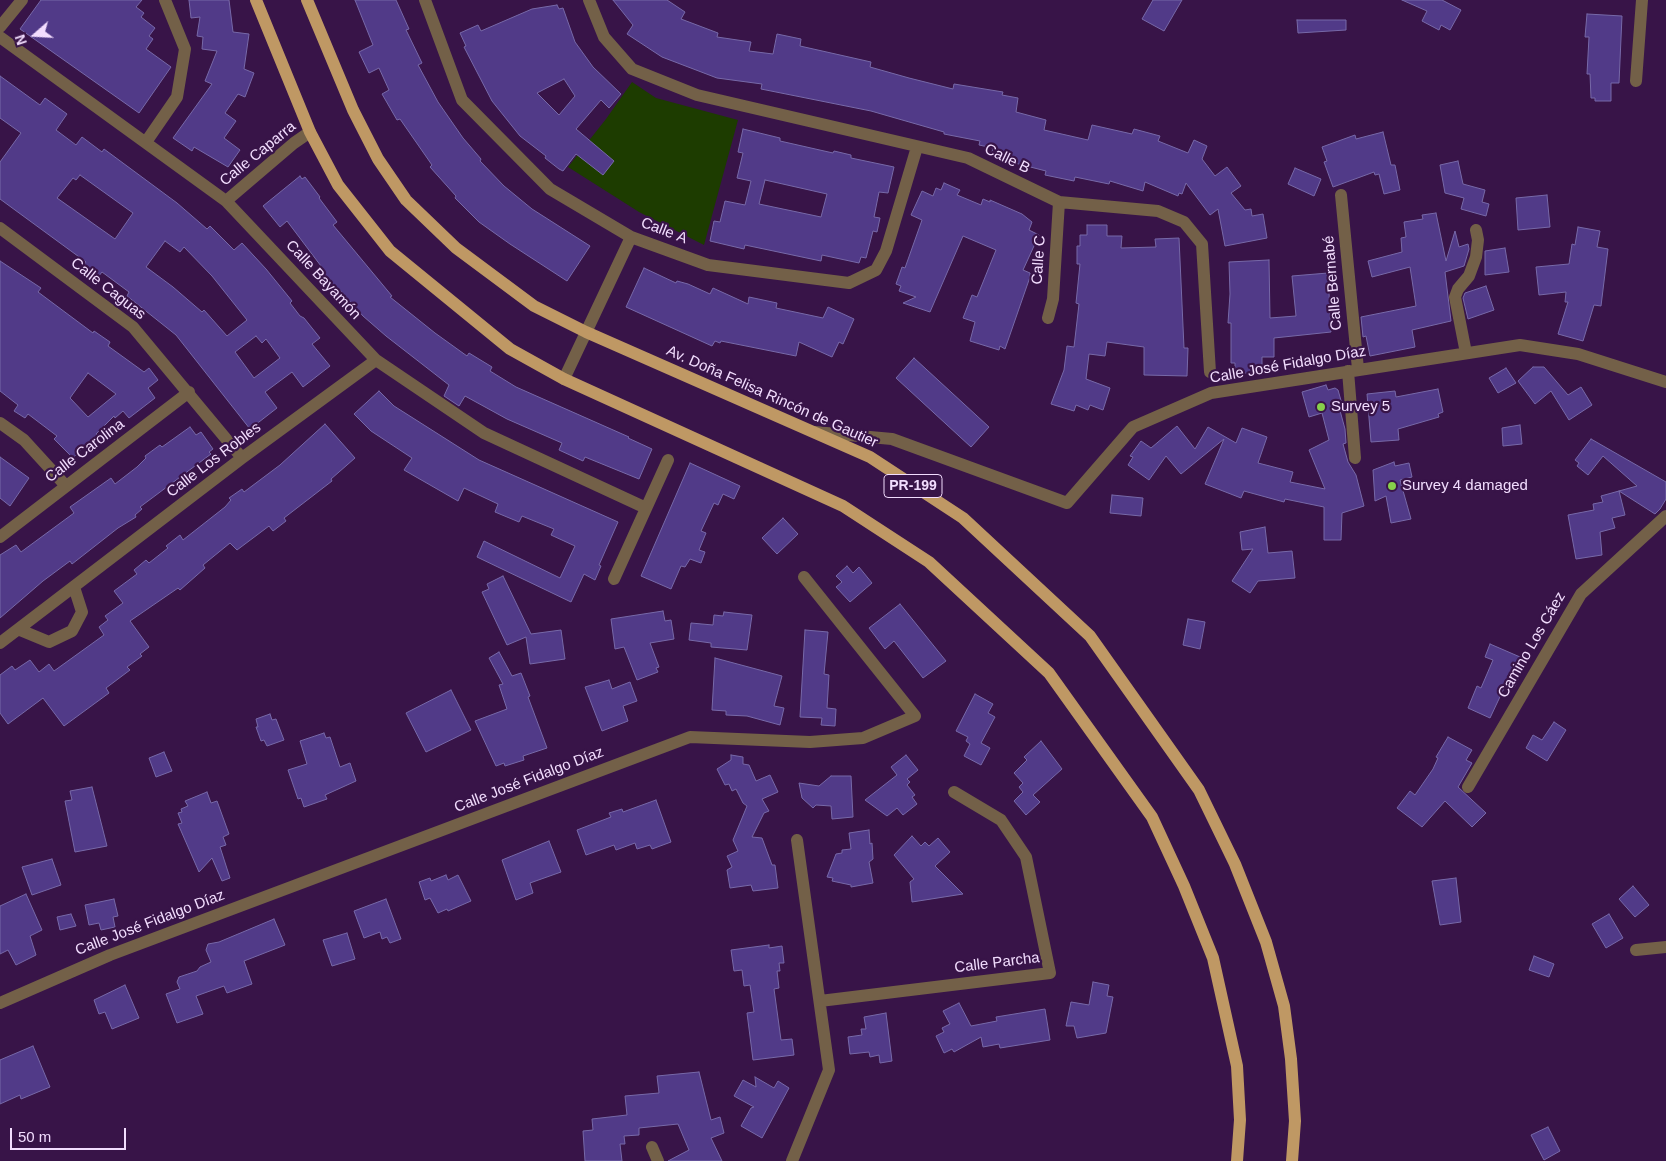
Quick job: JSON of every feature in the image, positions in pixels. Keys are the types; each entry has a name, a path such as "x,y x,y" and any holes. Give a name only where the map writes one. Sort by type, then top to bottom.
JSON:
{"main road":[{"path":"256,0 310,132 338,185 390,251 510,348 564,379 843,506 929,562 1049,673 1152,818 1184,886 1213,958 1237,1066 1240,1120 1236,1161"},
{"name":"Av. Doña Felisa Rincón de Gautier","path":"307,0 353,110 378,159 406,200 456,248 534,306 586,332 870,457 963,518 1090,636 1199,790 1235,864 1262,933 1284,1006 1291,1059 1295,1121 1292,1161"}],"street":[{"path":"0,27 22,0"},
{"path":"146,142 177,96 185,50 166,0"},
{"name":"Calle A","path":"425,0 462,100 550,189 631,237 708,265 849,283 876,270 886,251 917,147"},
{"name":"Calle B","path":"589,0 604,37 632,69 696,95 968,158 1059,202 1158,211 1184,222 1202,244 1210,372"},
{"path":"1636,81 1642,0"},
{"name":"Calle Bayamón","path":"0,37 226,201 376,360 484,433 646,508"},
{"name":"Calle Caparra","path":"226,201 310,132"},
{"name":"Calle Bernabé","path":"1341,195 1353,370 1355,458"},
{"name":"Calle C","path":"1048,318 1053,298 1059,202"},
{"name":"Calle Caguas","path":"0,228 133,327 242,458"},
{"path":"1466,353 1456,297 1458,289 1469,276 1476,257 1478,240 1476,230"},
{"path":"564,379 631,237"},
{"name":"Calle José Fidalgo Díaz","path":"813,432 892,439 1067,503 1133,427 1212,393 1520,344 1578,354 1666,382"},
{"name":"Calle Los Robles","path":"0,643 20,630 242,458 376,360"},
{"name":"Calle Carolina","path":"0,536 189,392"},
{"path":"0,423 24,440 66,486"},
{"path":"614,579 668,460"},
{"name":"Camino Los Cáez","path":"1468,787 1581,594 1666,516"},
{"name":"Calle José Fidalgo Díaz","path":"0,1003 110,955 690,737 810,742 863,738 915,716 804,577"},
{"path":"20,630 49,642 72,631 82,612 74,587"},
{"name":"Calle Parcha","path":"820,1001 1050,973 1026,857 1001,820 954,792"},
{"path":"792,1161 829,1070 797,840"},
{"path":"1636,950 1666,947"},
{"path":"652,1147 658,1161"}],"green space":[{"path":"632,82 656,98 738,120 704,245 639,212 568,167"}],"building":[{"path":"41,0 142,0 136,7 144,13 141,17 155,28 149,36 153,39 146,49 171,67 139,113 20,29"},
{"path":"189,0 229,0 233,32 249,34 244,69 254,73 245,97 238,94 225,113 236,121 224,138 240,150 228,167 194,147 192,151 173,138 212,84 205,81 217,51 202,49 203,37 197,36 200,17 191,18"},
{"path":"355,0 396,0 409,29 406,30 422,63 418,65 438,102 463,138 481,159 480,161 504,186 532,209 590,246 567,281 479,222 455,198 456,196 430,167 432,165 400,119 397,120 382,94 389,90 379,68 369,73 359,52 373,45"},
{"path":"613,0 667,0 685,12 681,19 718,33 717,37 751,42 749,51 773,54 777,34 801,39 800,46 871,62 870,67 909,78 953,89 954,84 1003,92 1002,95 1018,98 1016,112 1046,120 1044,130 1088,140 1092,125 1132,134 1134,129 1160,136 1158,141 1188,153 1194,140 1207,146 1202,159 1215,176 1227,167 1241,186 1231,193 1245,210 1251,209 1252,216 1263,214 1267,238 1225,246 1218,209 1210,215 1186,183 1182,194 1179,193 1178,196 1145,182 1143,191 1110,181 1109,184 1075,177 1074,181 1045,175 1046,171 1007,161 1008,155 992,152 993,148 979,145 980,141 944,134 944,132 871,111 761,89 762,84 717,78 662,57 627,34 633,25"},
{"path":"1153,0 1182,0 1164,31 1142,19"},
{"path":"1402,0 1442,0 1461,10 1450,30 1441,25 1439,30 1422,21 1427,11"},
{"path":"557,5 559,9 563,8 575,42 593,67 621,94 609,108 601,100 576,129 614,161 603,175 576,154 563,171 520,136 492,101 464,47 466,46 460,33 478,25 481,31 532,9","holes":["564,79 575,96 559,115 537,93"]},
{"path":"1587,14 1622,16 1619,83 1611,83 1611,101 1595,101 1595,98 1591,98 1590,74 1587,74 1589,37 1585,37"},
{"path":"1297,20 1346,20 1346,30 1298,33"},
{"path":"0,76 40,105 45,98 67,114 56,130 76,145 82,137 102,152 104,149 177,203 207,229 210,226 234,250 242,243 266,269 292,301 290,303 300,316 304,318 320,338 312,344 330,366 303,387 292,372 265,392 277,408 250,429 176,335 127,296 129,292 102,272 98,277 83,266 86,262 0,199 0,162 21,133 0,118","holes":["80,175 133,213 115,239 57,198 73,178 76,180","165,241 180,252 184,247 212,276 247,320 227,336 204,310 202,312 146,267","256,336 262,343 266,339 280,358 254,378 235,352"]},
{"path":"743,129 780,138 780,141 833,153 834,151 851,155 851,158 894,167 888,193 879,192 874,217 880,218 877,232 873,231 866,258 861,257 859,263 822,255 821,261 745,245 744,249 710,241 714,221 720,222 725,201 745,205 751,181 737,178 743,153 738,152","holes":["765,180 827,194 821,217 759,204"]},
{"path":"1383,132 1391,165 1395,165 1400,190 1384,194 1379,174 1375,175 1374,172 1333,187 1324,162 1327,161 1322,147 1355,135 1356,139"},
{"path":"1458,161 1463,184 1485,190 1482,202 1489,204 1486,216 1461,209 1464,198 1445,193 1440,165"},
{"path":"1295,168 1321,179 1314,196 1288,184"},
{"path":"300,176 302,179 305,177 320,197 337,222 333,225 392,296 390,297 435,333 467,356 469,353 492,367 490,371 516,387 652,449 639,479 585,457 583,461 559,450 562,443 507,419 465,396 459,406 444,396 449,385 363,316 337,287 330,292 317,276 324,270 287,221 280,227 263,206"},
{"path":"944,183 960,190 957,195 981,205 983,199 990,202 990,200 1022,214 1032,222 1029,230 1039,235 1023,270 1030,273 1030,277 1005,349 1000,346 999,350 970,341 975,322 963,318 972,295 977,297 996,250 963,236 930,312 903,303 916,297 899,291 901,286 896,284 902,267 905,268 922,220 911,215 922,191 933,196 936,188 941,190"},
{"path":"1547,195 1550,227 1518,230 1516,198"},
{"path":"1436,213 1446,261 1455,231 1459,247 1468,244 1469,249 1464,266 1445,272 1451,321 1412,330 1415,347 1370,356 1366,336 1363,337 1361,317 1416,306 1410,267 1372,277 1368,261 1402,252 1401,238 1406,237 1404,222 1423,219 1422,215"},
{"path":"1087,225 1107,225 1107,236 1122,236 1121,248 1156,247 1155,239 1179,238 1184,348 1188,348 1187,376 1144,375 1144,347 1107,342 1105,356 1089,354 1086,379 1110,388 1103,410 1090,405 1088,410 1076,405 1074,411 1051,404 1064,370 1067,346 1074,347 1079,304 1076,303 1080,264 1077,264 1077,246 1080,246 1080,235 1087,235"},
{"path":"1578,227 1600,231 1597,247 1608,249 1601,306 1594,305 1583,341 1558,334 1568,302 1565,302 1566,292 1539,295 1536,267 1569,264 1572,244 1575,245"},
{"path":"1505,248 1509,272 1485,275 1485,251"},
{"path":"1269,260 1270,318 1296,316 1292,276 1328,273 1331,332 1274,338 1274,357 1262,357 1262,373 1235,373 1235,363 1231,363 1231,323 1228,323 1230,294 1229,262"},
{"path":"0,261 41,288 38,292 93,333 94,331 110,342 108,346 144,372 149,368 158,380 148,388 155,398 129,418 123,411 115,418 114,416 96,434 98,436 89,446 87,443 73,458 54,439 57,436 28,414 25,418 14,411 18,405 0,391","holes":["88,373 116,394 88,417 70,398"]},
{"path":"644,268 676,283 677,281 688,284 710,294 713,288 748,304 749,297 777,303 776,308 823,318 828,307 854,319 843,344 839,342 832,357 799,342 796,356 721,341 720,343 715,341 712,346 626,307"},
{"path":"1486,286 1494,310 1468,319 1463,298 1465,293"},
{"path":"914,358 989,427 971,447 896,378"},
{"path":"1533,367 1544,367 1568,395 1581,387 1592,405 1569,420 1551,391 1535,404 1518,381"},
{"path":"1506,368 1516,383 1498,393 1489,378"},
{"path":"1326,385 1328,390 1335,388 1338,390 1342,404 1339,407 1345,429 1346,443 1343,444 1348,462 1356,475 1364,506 1342,513 1341,540 1324,540 1324,507 1285,499 1284,502 1244,491 1241,498 1205,484 1224,439 1181,474 1166,456 1149,480 1128,465 1133,457 1130,456 1141,441 1151,448 1177,426 1195,449 1208,427 1236,443 1242,428 1267,437 1258,463 1293,472 1290,482 1325,489 1309,450 1329,440 1322,413 1309,417 1302,392"},
{"path":"1438,389 1443,412 1438,414 1439,417 1398,429 1399,440 1371,442 1367,394 1395,391 1396,397"},
{"path":"379,391 394,406 479,460 618,522 599,565 601,566 595,580 584,574 571,602 477,557 484,541 560,578 575,546 551,535 554,529 522,516 519,522 495,512 498,504 464,488 458,501 404,470 412,458 371,431 354,414"},
{"path":"325,424 355,458 331,479 332,481 284,518 286,521 273,531 269,526 237,550 230,543 203,565 205,568 180,590 178,588 130,621 149,647 140,654 142,656 127,667 130,670 106,688 109,693 64,726 43,698 8,724 0,713 0,675 12,666 15,670 30,660 39,672 49,664 54,671 104,635 99,627 108,620 105,616 123,603 114,591 137,574 134,570 146,560 149,563 168,548 166,546 180,535 183,540 225,507 231,500 229,498 242,489 244,492 280,465"},
{"path":"1520,425 1522,444 1503,446 1502,428"},
{"path":"190,427 196,435 201,432 213,449 209,452 211,454 140,507 142,509 135,515 136,517 118,528 72,564 70,561 43,581 0,618 0,555 16,545 21,552 74,513 70,507 111,478 115,484 137,467 146,458 145,456 160,445 162,447"},
{"path":"1591,439 1666,482 1666,499 1655,514 1619,491 1637,486 1603,456 1588,475 1577,466 1579,463 1575,460"},
{"path":"0,457 29,478 10,506 0,498"},
{"path":"1394,462 1395,466 1409,463 1412,477 1400,480 1411,519 1391,523 1386,496 1375,501 1373,470"},
{"path":"690,463 740,486 734,499 723,494 718,505 714,503 701,531 706,533 699,550 705,552 701,563 690,559 685,567 681,566 671,589 641,576"},
{"path":"1619,491 1625,515 1612,518 1615,528 1600,532 1602,555 1576,559 1568,515 1594,510 1593,504 1603,502 1601,496"},
{"path":"1112,495 1143,498 1141,516 1110,513"},
{"path":"783,518 798,534 777,554 762,538"},
{"path":"1265,527 1268,553 1292,551 1295,578 1258,581 1250,593 1232,581 1253,549 1242,550 1240,532"},
{"path":"847,566 853,573 859,567 872,583 850,602 836,587 842,582 836,576"},
{"path":"503,576 531,634 561,630 565,659 530,664 526,637 507,645 482,592 489,589 487,584"},
{"path":"900,604 946,661 923,678 894,641 885,649 869,628"},
{"path":"663,611 665,621 671,620 674,639 650,643 659,667 656,668 658,672 637,680 624,647 615,649 611,619"},
{"path":"724,612 752,615 747,650 711,647 711,643 689,640 691,623 713,625 714,615 723,616"},
{"path":"1188,619 1205,622 1200,649 1183,645"},
{"path":"805,630 828,632 824,674 829,675 827,708 836,709 835,726 821,725 822,718 800,717"},
{"path":"1490,644 1527,660 1514,688 1506,684 1490,718 1468,708 1477,686 1481,688 1493,660 1485,657"},
{"path":"499,652 512,676 521,673 547,748 523,756 524,760 505,766 504,763 496,766 475,721 507,709 499,685 503,684 489,658"},
{"path":"715,658 782,676 774,706 784,708 780,725 747,716 726,715 726,711 712,710"},
{"path":"609,680 612,689 630,682 637,701 623,706 628,721 602,731 585,687"},
{"path":"451,690 471,730 426,752 406,713"},
{"path":"975,694 993,704 988,713 995,717 981,743 990,748 981,765 964,756 970,744 966,741 968,737 956,731"},
{"path":"270,714 272,720 276,719 284,740 267,746 264,740 261,741 256,727 258,727 256,719"},
{"path":"1554,722 1566,730 1547,761 1526,748 1533,735 1542,740"},
{"path":"324,733 326,738 330,737 340,767 350,763 356,781 325,795 327,799 304,807 301,798 298,799 288,770 307,764 300,741"},
{"path":"1448,737 1472,750 1466,760 1472,763 1458,787 1486,813 1472,827 1445,801 1422,827 1397,808 1410,791 1415,795 1433,769 1438,758 1436,757"},
{"path":"1041,741 1062,769 1033,795 1040,802 1026,815 1014,801 1023,792 1019,787 1023,783 1014,773 1027,760 1024,757"},
{"path":"164,752 172,771 156,777 149,758"},
{"path":"731,755 743,757 743,764 749,765 756,781 770,775 778,792 762,799 769,811 764,813 752,837 762,838 772,865 775,865 778,888 753,891 751,885 730,888 727,870 732,867 727,856 738,851 733,840 747,806 743,803 736,789 732,791 729,784 725,785 717,769 731,760"},
{"path":"906,755 918,770 907,779 910,782 907,785 915,795 912,797 917,804 903,815 897,808 887,816 865,800 897,775 891,767"},
{"path":"831,776 851,776 853,817 832,819 831,806 816,805 813,808 802,798 799,783 819,786"},
{"path":"92,787 107,846 75,852 65,801 72,800 70,791"},
{"path":"207,792 211,803 217,801 229,834 223,837 226,845 220,847 230,878 222,881 212,858 199,872 178,824 182,823 178,813 182,812 181,809 188,806 185,801"},
{"path":"656,800 671,842 652,849 650,845 637,849 635,843 616,850 614,845 586,855 577,830 611,817 609,813 622,809 623,812"},
{"path":"869,830 873,859 869,862 873,883 851,887 851,885 832,881 833,878 827,877 836,854 842,853 842,850 851,849 849,833"},
{"path":"912,836 921,846 925,842 929,846 938,838 950,852 935,866 963,894 912,902 910,882 914,879 894,855"},
{"path":"549,841 561,872 530,883 533,893 516,900 502,860"},
{"path":"52,859 61,885 32,895 22,867"},
{"path":"446,875 448,880 458,875 471,901 448,911 447,909 438,913 430,898 425,900 419,882 430,878 431,881"},
{"path":"1456,878 1461,922 1440,925 1432,881"},
{"path":"1633,886 1649,905 1635,917 1619,899"},
{"path":"26,894 42,930 30,936 36,955 16,965 8,950 0,954 0,906"},
{"path":"114,899 118,916 113,917 115,927 101,930 99,923 89,925 85,905"},
{"path":"386,899 401,939 390,943 387,937 382,939 380,932 364,938 354,911"},
{"path":"71,914 76,926 60,930 57,917"},
{"path":"1609,914 1623,938 1606,948 1592,924"},
{"path":"274,919 285,945 244,961 252,984 227,993 224,986 196,996 203,1014 177,1023 166,994 180,989 177,982 179,977 197,971 200,967 211,962 206,950 208,944 219,942"},
{"path":"347,933 355,959 332,966 323,940"},
{"path":"769,945 769,948 782,946 784,963 779,963 780,971 777,971 779,988 774,989 781,1040 792,1039 794,1055 753,1060 747,1013 754,1012 750,985 744,986 742,970 734,971 731,950"},
{"path":"1534,956 1554,964 1549,977 1529,970"},
{"path":"1093,982 1109,985 1107,996 1113,997 1106,1033 1077,1038 1074,1026 1066,1026 1071,1002 1089,1005"},
{"path":"125,985 139,1018 112,1029 105,1012 99,1014 94,1000"},
{"path":"959,1003 971,1026 997,1021 996,1017 1045,1009 1050,1040 1000,1048 999,1044 983,1047 981,1037 954,1052 952,1049 944,1053 936,1036 944,1032 942,1028 950,1024 943,1011"},
{"path":"886,1013 892,1061 880,1063 879,1055 870,1057 869,1052 850,1054 848,1037 862,1035 861,1029 866,1029 864,1017"},
{"path":"33,1046 50,1087 21,1099 20,1095 0,1104 0,1060"},
{"path":"699,1072 711,1120 720,1117 724,1133 711,1138 722,1161 668,1161 689,1150 678,1124 639,1128 639,1135 624,1136 625,1144 620,1144 622,1161 585,1161 583,1131 593,1130 592,1119 627,1115 625,1096 659,1093 657,1076"},
{"path":"755,1077 774,1088 778,1081 789,1088 762,1138 741,1126 751,1108 754,1107 734,1096 743,1080 756,1087"},
{"path":"1548,1127 1560,1151 1544,1160 1531,1135"}],"place":[{"name":"Survey 5","path":"1321,407"},
{"name":"Survey 4 damaged","path":"1392,486"}]}
